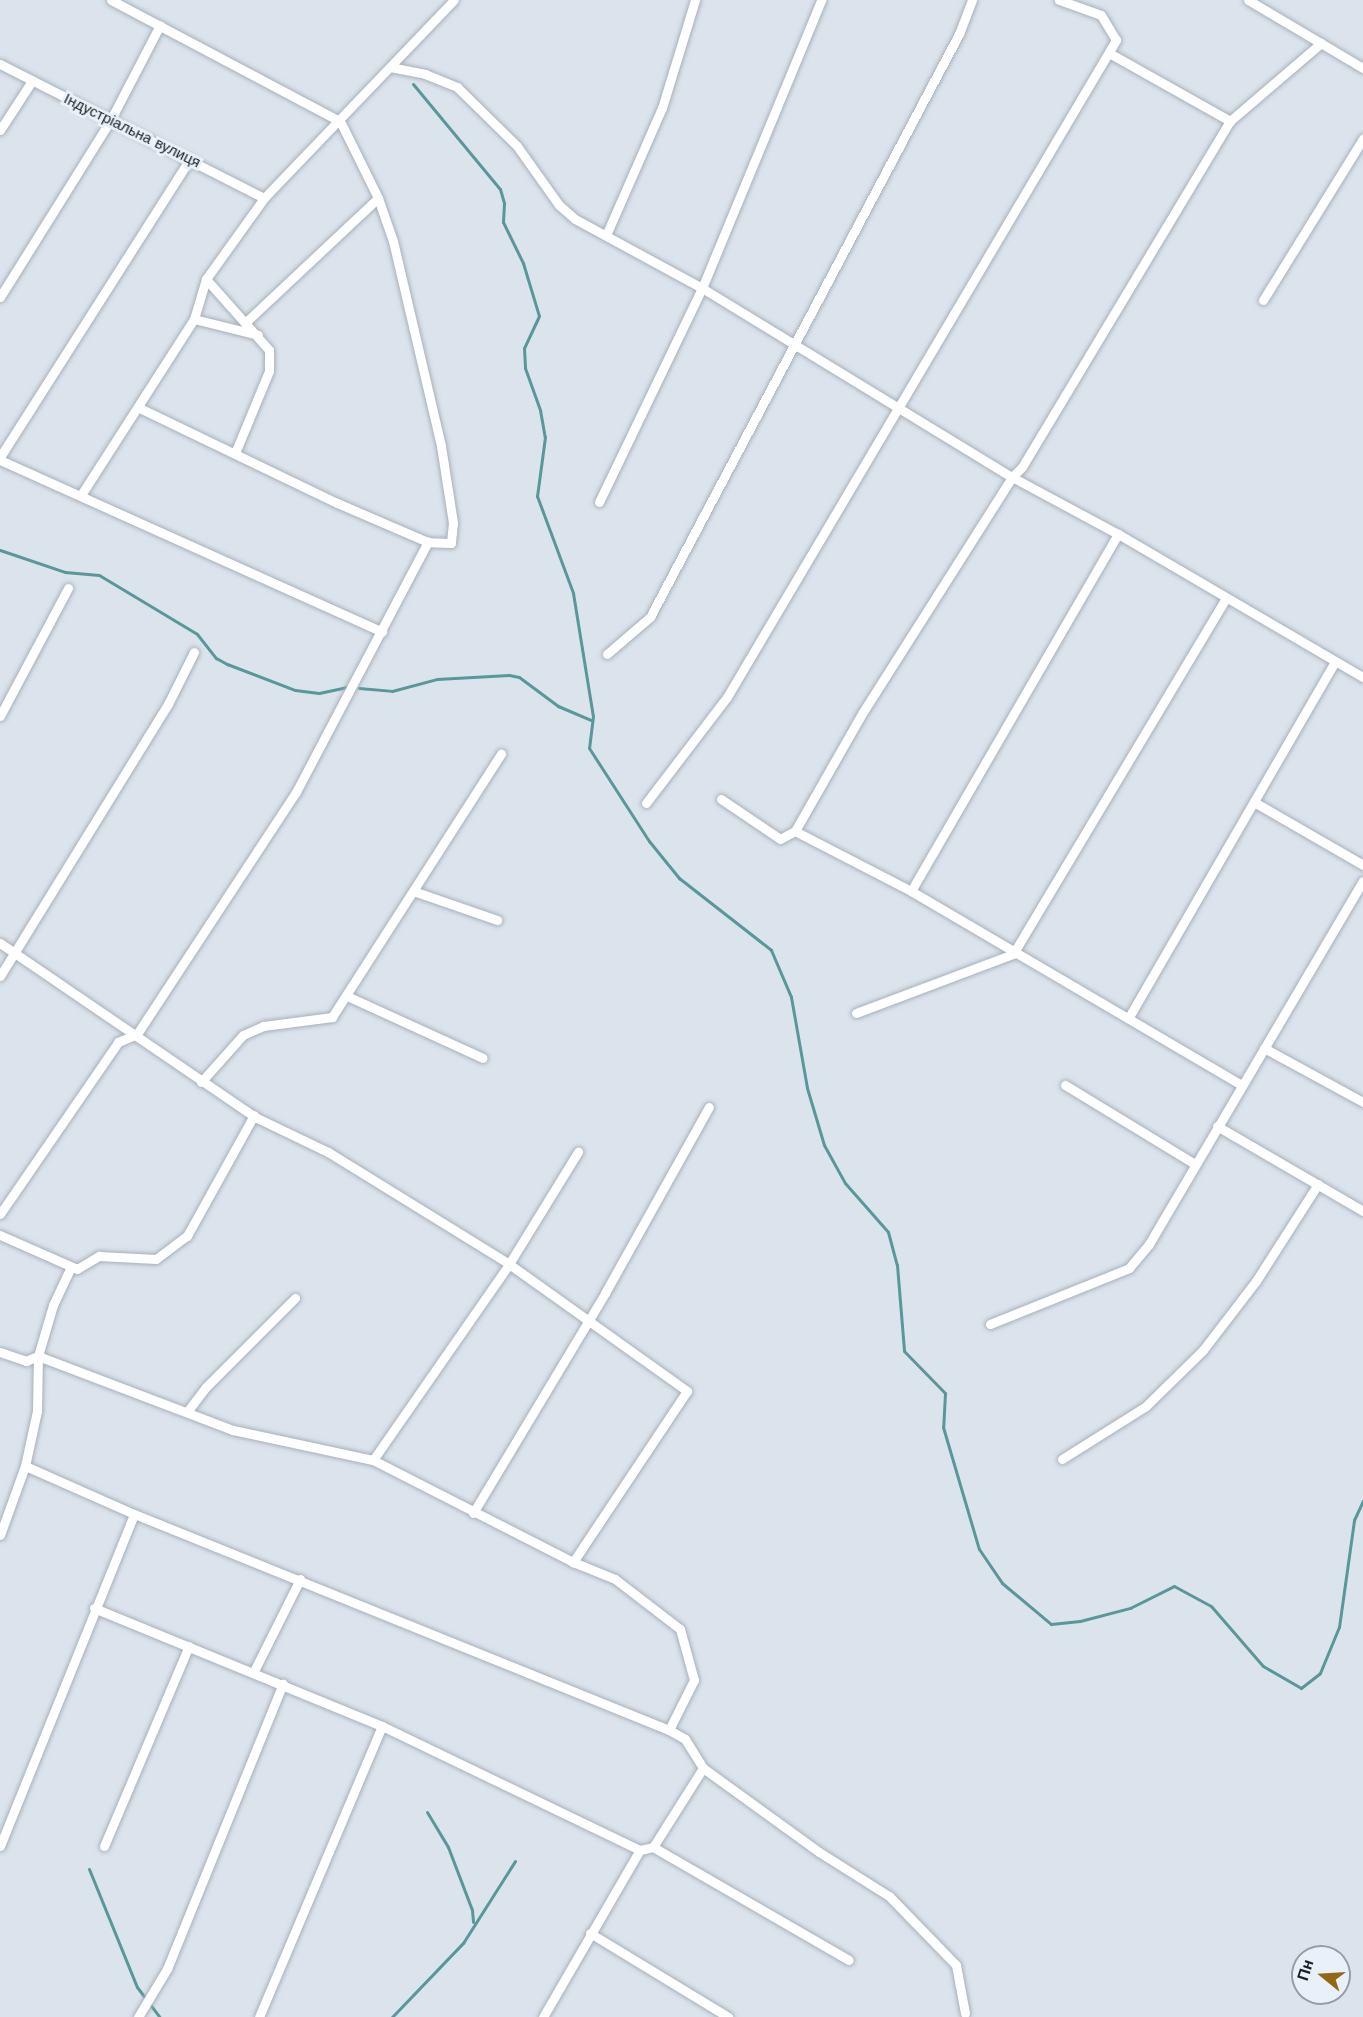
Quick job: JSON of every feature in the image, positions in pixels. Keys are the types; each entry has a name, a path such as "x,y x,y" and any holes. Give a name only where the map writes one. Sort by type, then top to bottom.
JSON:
{"street":[{"path":"111,0 340,121 378,198 396,252 441,446 453,523 451,543 428,542 140,408"},
{"path":"81,495 140,408 194,319 206,279 264,198 454,0"},
{"path":"608,233 662,108 695,0"},
{"path":"599,502 702,288 821,0"},
{"path":"607,654 651,617 959,34 972,0"},
{"path":"646,803 726,697 901,409 1116,40 1101,15 1059,0"},
{"path":"1248,0 1363,68"},
{"path":"0,297 110,120 160,25"},
{"path":"721,799 780,839 795,831 863,712 1011,477 1022,467 1230,121 1321,43"},
{"path":"1109,53 1230,121"},
{"name":"Індустріальна вулиця","path":"0,64 264,198"},
{"path":"390,67 425,74 457,87 517,146 559,205 575,219 608,233 795,343 1011,477 1119,534 1363,677"},
{"path":"0,130 32,81"},
{"path":"1263,300 1363,139"},
{"path":"190,159 0,459 382,632"},
{"path":"246,322 378,198"},
{"path":"206,279 269,350 269,371 235,453"},
{"path":"194,319 258,335"},
{"path":"911,891 1119,534"},
{"path":"0,1214 118,1042 137,1034 296,792 428,542"},
{"path":"0,716 68,588"},
{"path":"856,1013 1013,954 1226,598"},
{"path":"0,975 168,704 194,652"},
{"path":"1129,1017 1335,662"},
{"path":"201,1082 243,1035 263,1026 332,1017 416,892 501,754"},
{"path":"1254,802 1363,865"},
{"path":"795,831 911,891 1013,954 1129,1017 1242,1085"},
{"path":"990,1324 1129,1268 1149,1244 1363,880"},
{"path":"416,892 497,920"},
{"path":"0,943 137,1034 201,1082 254,1115 328,1152 509,1264 687,1391 573,1562"},
{"path":"347,996 483,1058"},
{"path":"1264,1048 1363,1102"},
{"path":"1065,1084 1195,1164"},
{"path":"473,1513 588,1322 709,1107"},
{"path":"0,1235 77,1269 99,1256 156,1259 187,1236 254,1115"},
{"path":"1217,1126 1363,1211"},
{"path":"373,1460 509,1264 578,1152"},
{"path":"1062,1459 1146,1406 1203,1350 1256,1281 1318,1185"},
{"path":"0,1535 25,1466 37,1411 38,1356 52,1305 70,1267"},
{"path":"187,1412 206,1387 296,1298"},
{"path":"0,1352 26,1361 38,1356 234,1430 373,1460 473,1513 573,1562 615,1579 680,1629 694,1680 669,1730"},
{"path":"25,1466 134,1514 300,1579 685,1738 703,1768 819,1852 889,1896 956,1965 965,2013"},
{"path":"0,1846 94,1608 134,1514"},
{"path":"254,1671 300,1579"},
{"path":"94,1608 254,1671 382,1726 640,1850 652,1847 703,1768"},
{"path":"104,1846 189,1646"},
{"path":"138,2017 167,1969 283,1684"},
{"path":"260,2017 382,1726"},
{"path":"652,1847 849,1960"},
{"path":"543,2017 640,1850"},
{"path":"590,1933 728,2017"}],"waterway":[{"path":"413,84 500,189 504,203 503,222 523,263 539,316 524,348 525,368 540,410 545,437 537,496 573,593 593,716 589,748 649,841 679,878 771,950 791,997 807,1088 824,1145 845,1183 888,1232 897,1265 904,1351 945,1393 943,1427 979,1549 1002,1583 1051,1624 1080,1621 1130,1608 1174,1586 1211,1606 1263,1666 1301,1688 1320,1673 1339,1627 1354,1520 1363,1501"},
{"path":"0,550 65,572 99,575 197,634 216,658 227,664 295,690 319,693 348,687"},
{"path":"359,688 392,691 437,679 509,675 519,677 558,706 591,720"},
{"path":"427,1812 448,1847 472,1910 473,1922"},
{"path":"392,2017 463,1943 515,1861"},
{"path":"89,1869 137,1987 160,2017"}]}
